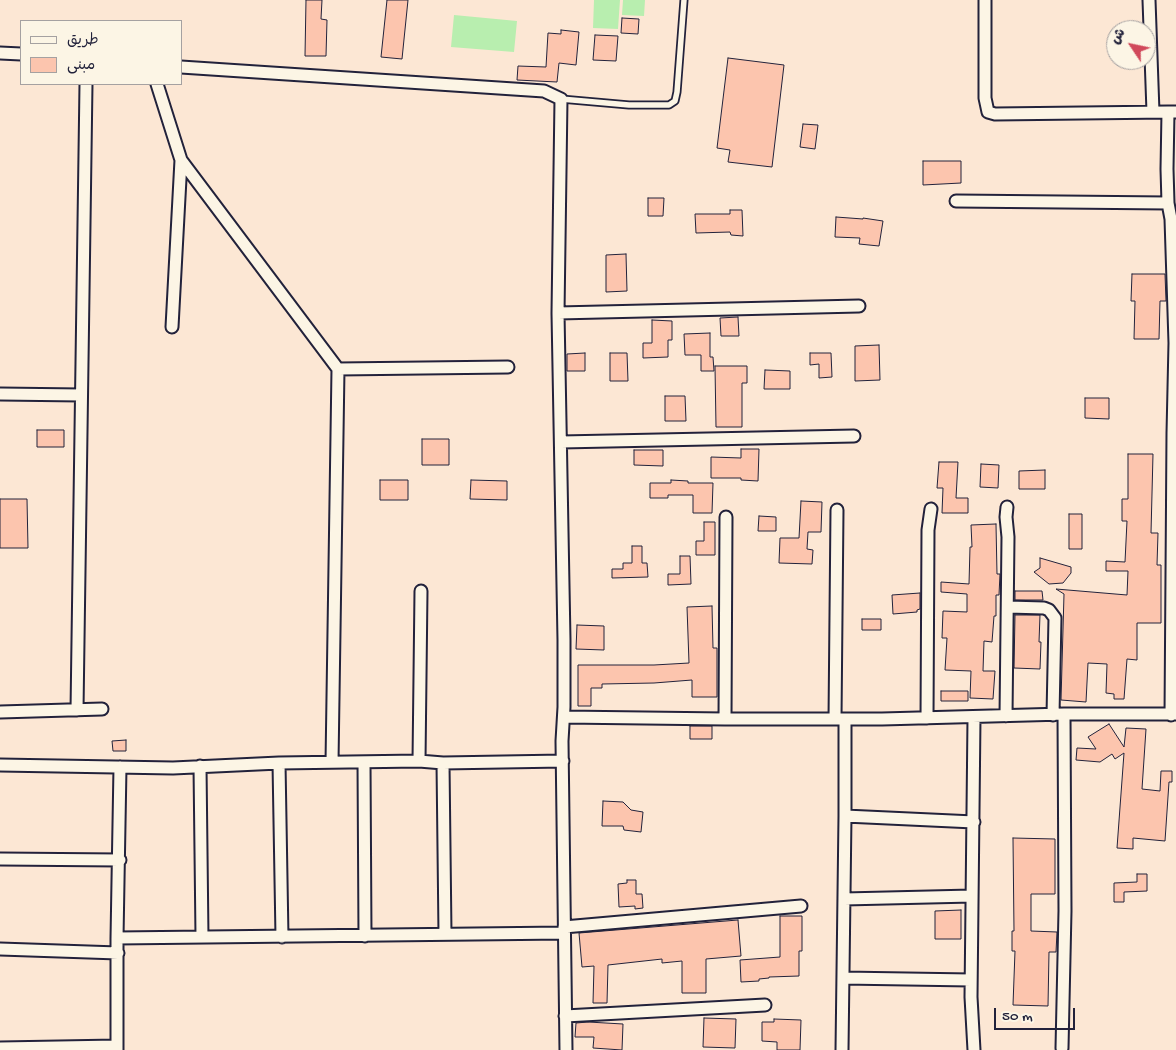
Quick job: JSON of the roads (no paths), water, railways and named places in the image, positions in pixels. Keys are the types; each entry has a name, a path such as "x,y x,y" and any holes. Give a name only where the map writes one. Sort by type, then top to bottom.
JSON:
{"street":[{"path":"564,716 840,719 1174,714 1174,219 1168,203 1166,169 1172,112 995,114 988,112 985,98 985,0"},
{"path":"1149,0 1152,112"},
{"path":"0,53 20,54"},
{"path":"182,67 544,91 561,99 558,313 564,716 566,1050"},
{"path":"77,710 86,85"},
{"path":"157,85 181,160 338,369 332,762"},
{"path":"172,327 181,160"},
{"path":"956,201 1168,203"},
{"path":"558,313 859,306"},
{"path":"338,369 508,367"},
{"path":"0,394 82,395"},
{"path":"561,442 854,436"},
{"path":"1006,507 1008,607 1006,716"},
{"path":"927,718 928,530 931,509"},
{"path":"837,510 840,719 845,816 842,1050"},
{"path":"725,719 726,517"},
{"path":"419,761 421,591"},
{"path":"1008,607 1044,608 1049,610 1055,618 1065,912 1062,1048"},
{"path":"0,712 102,709"},
{"path":"974,718 971,980 974,1050"},
{"path":"0,766 120,767 280,762 419,761 444,763 563,761"},
{"path":"280,762 282,936"},
{"path":"364,762 365,936"},
{"path":"444,763 445,934"},
{"path":"200,766 202,937"},
{"path":"0,1048 117,1048 120,767"},
{"path":"845,816 974,822"},
{"path":"0,859 120,860"},
{"path":"844,900 972,896"},
{"path":"117,938 365,936 564,930 801,906"},
{"path":"0,949 118,953"},
{"path":"843,978 971,980"},
{"path":"565,1016 765,1005"}],"lane":[{"path":"561,99 629,105 669,105 675,101 684,0"}]}
